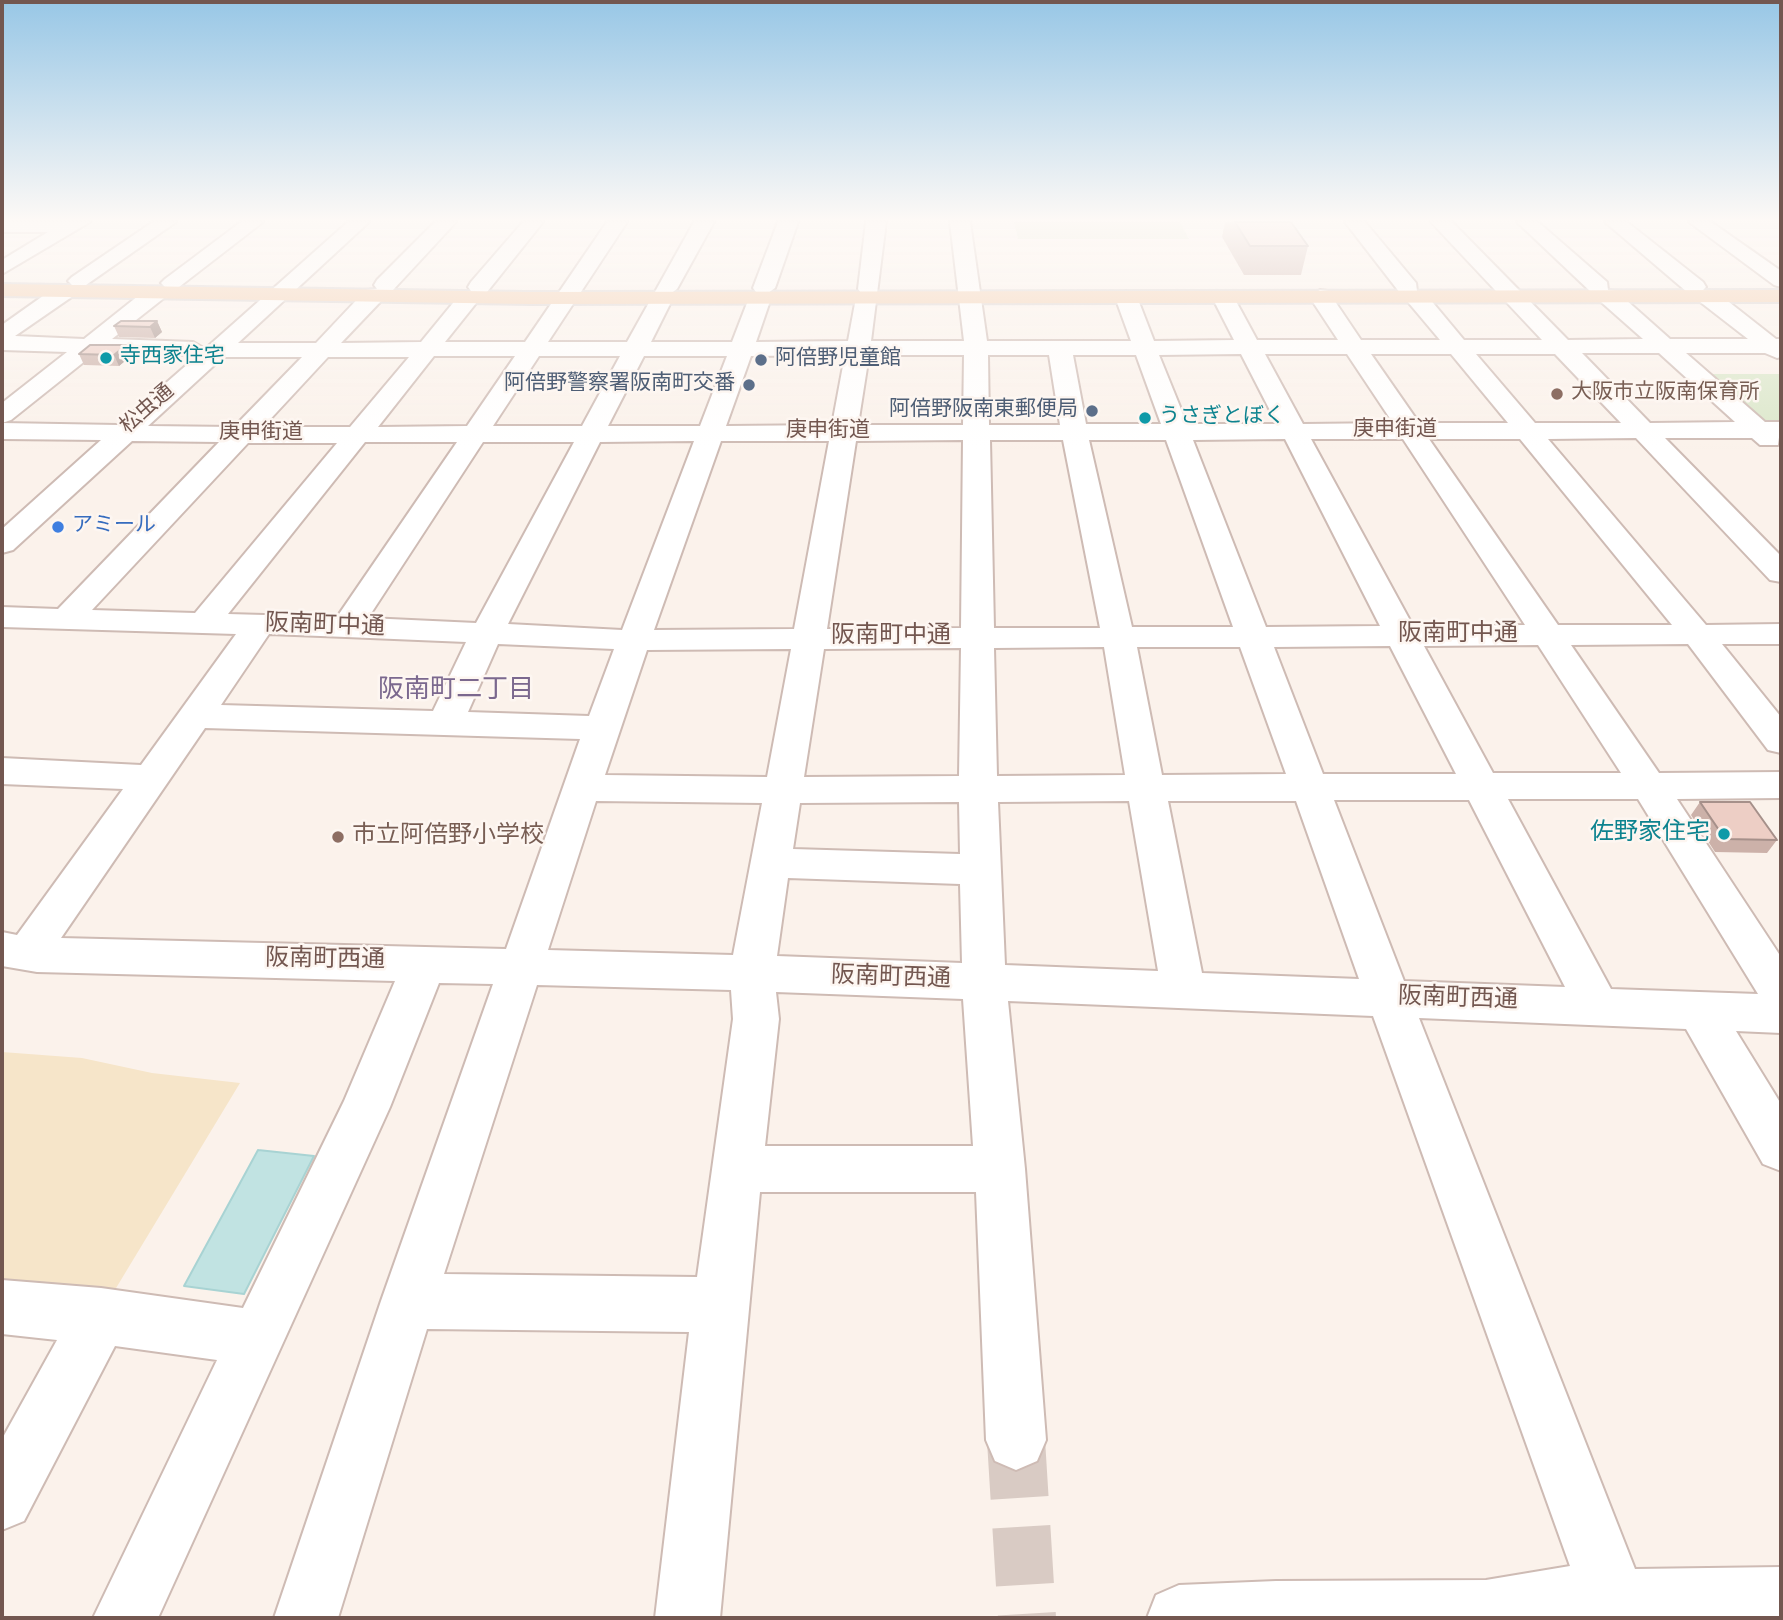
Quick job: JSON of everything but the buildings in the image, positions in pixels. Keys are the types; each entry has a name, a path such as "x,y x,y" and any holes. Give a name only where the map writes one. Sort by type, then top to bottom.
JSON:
{"street":[{"path":"2,335 55,298"},
{"path":"2,415 152,298"},
{"name":"松虫通","path":"2,516 108,433 263,298"},
{"path":"65,620 372,298"},
{"path":"203,624 470,298"},
{"path":"346,627 566,298"},
{"path":"445,723 486,635 662,298"},
{"path":"306,1618 408,1301 524,965 602,728 760,298"},
{"path":"688,1618 720,1305 756,1018 752,973 867,298"},
{"path":"971,298 976,348 974,431 978,789 984,982 1000,1169 1016,1440"},
{"path":"1126,298 1615,1602"},
{"path":"1223,298 1597,1006"},
{"path":"1321,298 1649,786 1781,993"},
{"path":"1416,298 1697,634 1781,741"},
{"path":"1515,298 1781,573"},
{"path":"1611,298 1770,430 1781,450"},
{"path":"1710,298 1778,349"},
{"path":"2,343 205,349 1667,346 1778,349"},
{"path":"1060,348 1074,432 1118,636 1183,988"},
{"name":"庚申街道","path":"2,431 242,435 1770,430"},
{"name":"松虫通","path":"2,544 108,433"},
{"name":"阪南町中通","path":"2,617 346,627 633,640 1781,634"},
{"path":"15,951 154,778 259,625"},
{"path":"198,716 602,728"},
{"path":"2,771 154,778"},
{"path":"583,788 783,790 1781,785"},
{"path":"771,863 981,870"},
{"name":"阪南町西通","path":"15,951 524,965 1183,988 1781,1014"},
{"path":"125,1618 366,1107 425,963"},
{"path":"1699,1010 1781,1148"},
{"path":"737,1169 1000,1169"},
{"path":"408,1301 720,1305"},
{"path":"2,1307 101,1316 258,1338"},
{"path":"2,1499 101,1316"},
{"path":"1179,1618 1276,1613 1486,1612 1570,1598 1615,1602 1781,1599"}],"green space":[{"path":"1703,374 1781,374 1781,423 1760,423"}],"sand":[{"path":"2,1052 82,1058 152,1073 240,1083 107,1303 2,1289"}],"water":[{"path":"258,1150 314,1156 244,1294 184,1286"}],"tunnel":[{"path":"1016,1440 1027,1618"}],"place":[{"name":"寺西家住宅","path":"106,358"},
{"name":"阿倍野児童館","path":"761,360"},
{"name":"阿倍野警察署阪南町交番","path":"749,385"},
{"name":"大阪市立阪南保育所","path":"1557,394"},
{"name":"阿倍野阪南東郵便局","path":"1092,411"},
{"name":"うさぎとぼく","path":"1145,418"},
{"name":"アミール","path":"58,527"},
{"name":"佐野家住宅","path":"1724,834"},
{"name":"市立阿倍野小学校","path":"338,837"}],"district":[{"name":"阪南町二丁目","path":"456,692"}]}
